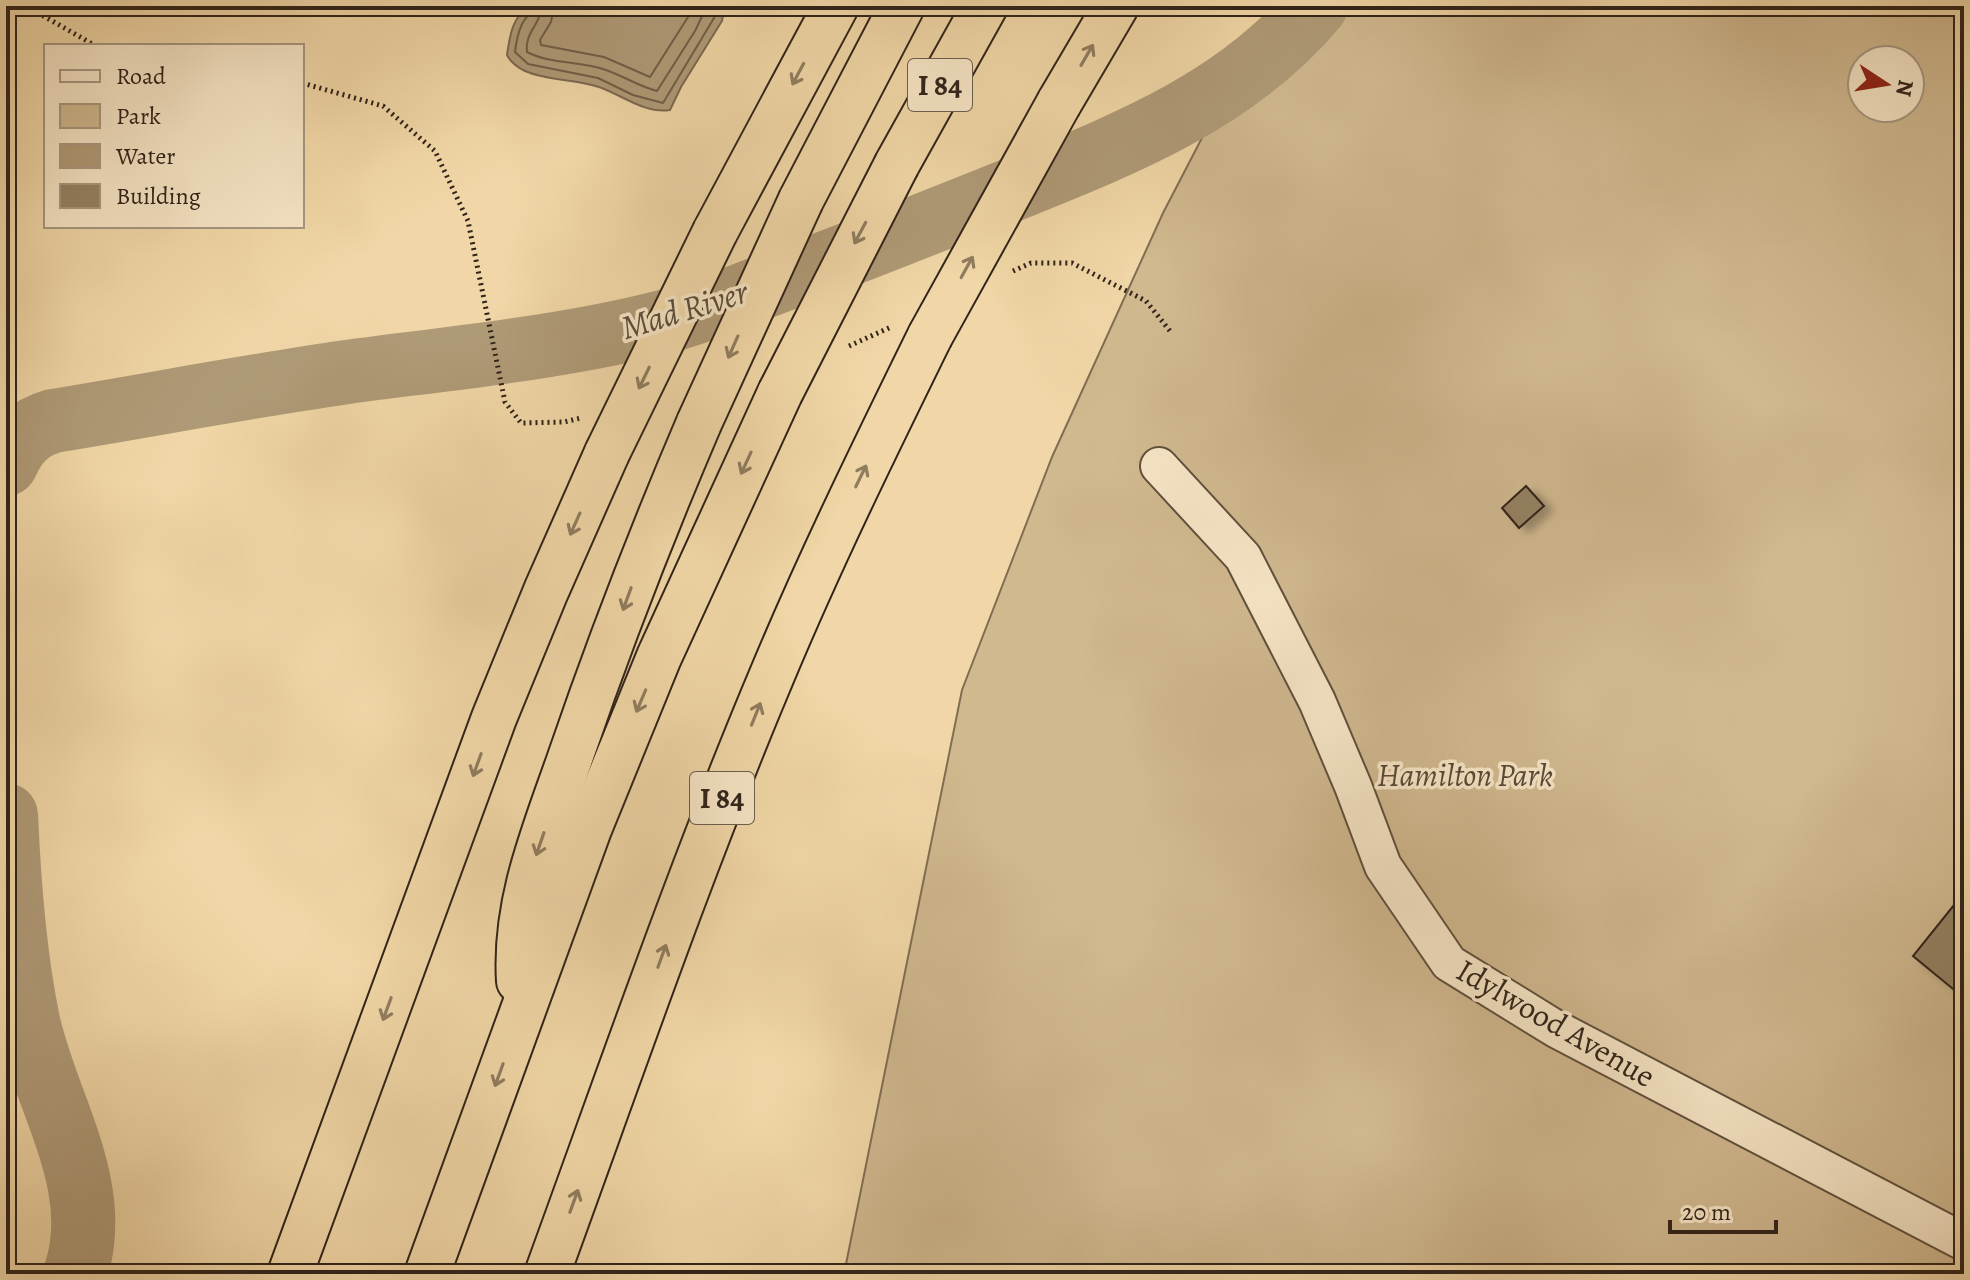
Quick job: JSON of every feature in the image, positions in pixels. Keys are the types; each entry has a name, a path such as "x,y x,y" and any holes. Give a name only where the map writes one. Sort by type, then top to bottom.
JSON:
{"highway":[{"path":"290,1274 494,718 607,453 715,232 836,6"},
{"path":"521,1014 519,941 528,882 632,586 699,423 801,200 902,6"},
{"name":"I 84","path":"427,1274 564,892 700,563 780,393 897,164 985,6"},
{"name":"I 84","path":"547,1274 674,924 745,742 846,509 930,336 1116,6"}],"street":[{"name":"Idylwood Avenue","path":"1159,466 1243,557 1317,701 1383,866 1449,963 1556,1029 1964,1242"}],"path":[{"path":"36,6 40,14 92,44"},
{"path":"304,84 383,106 435,151 468,221 505,402"}],"green space":[{"name":"Hamilton Park","path":"1283,6 1964,6 1964,1274 844,1274 962,690 1052,457 1163,213 1260,26"}],"water":[{"path":"529,6 725,6 722,21 670,110 661,110 643,107 599,87 534,74 514,64 507,55 511,34 515,22"}],"building":[{"path":"1526,486 1544,506 1519,528 1502,508"},
{"path":"1954,905 1964,913 1964,998 1913,956"}],"waterway":[{"name":"Mad River","path":"6,464 24,436 53,421 310,377 585,339 663,322 704,309 971,206 1128,141 1210,97 1248,71 1283,41 1316,6"},
{"name":"Mad River","path":"6,815 13,919 28,1021 70,1146 83,1210 82,1242 75,1274"}]}
